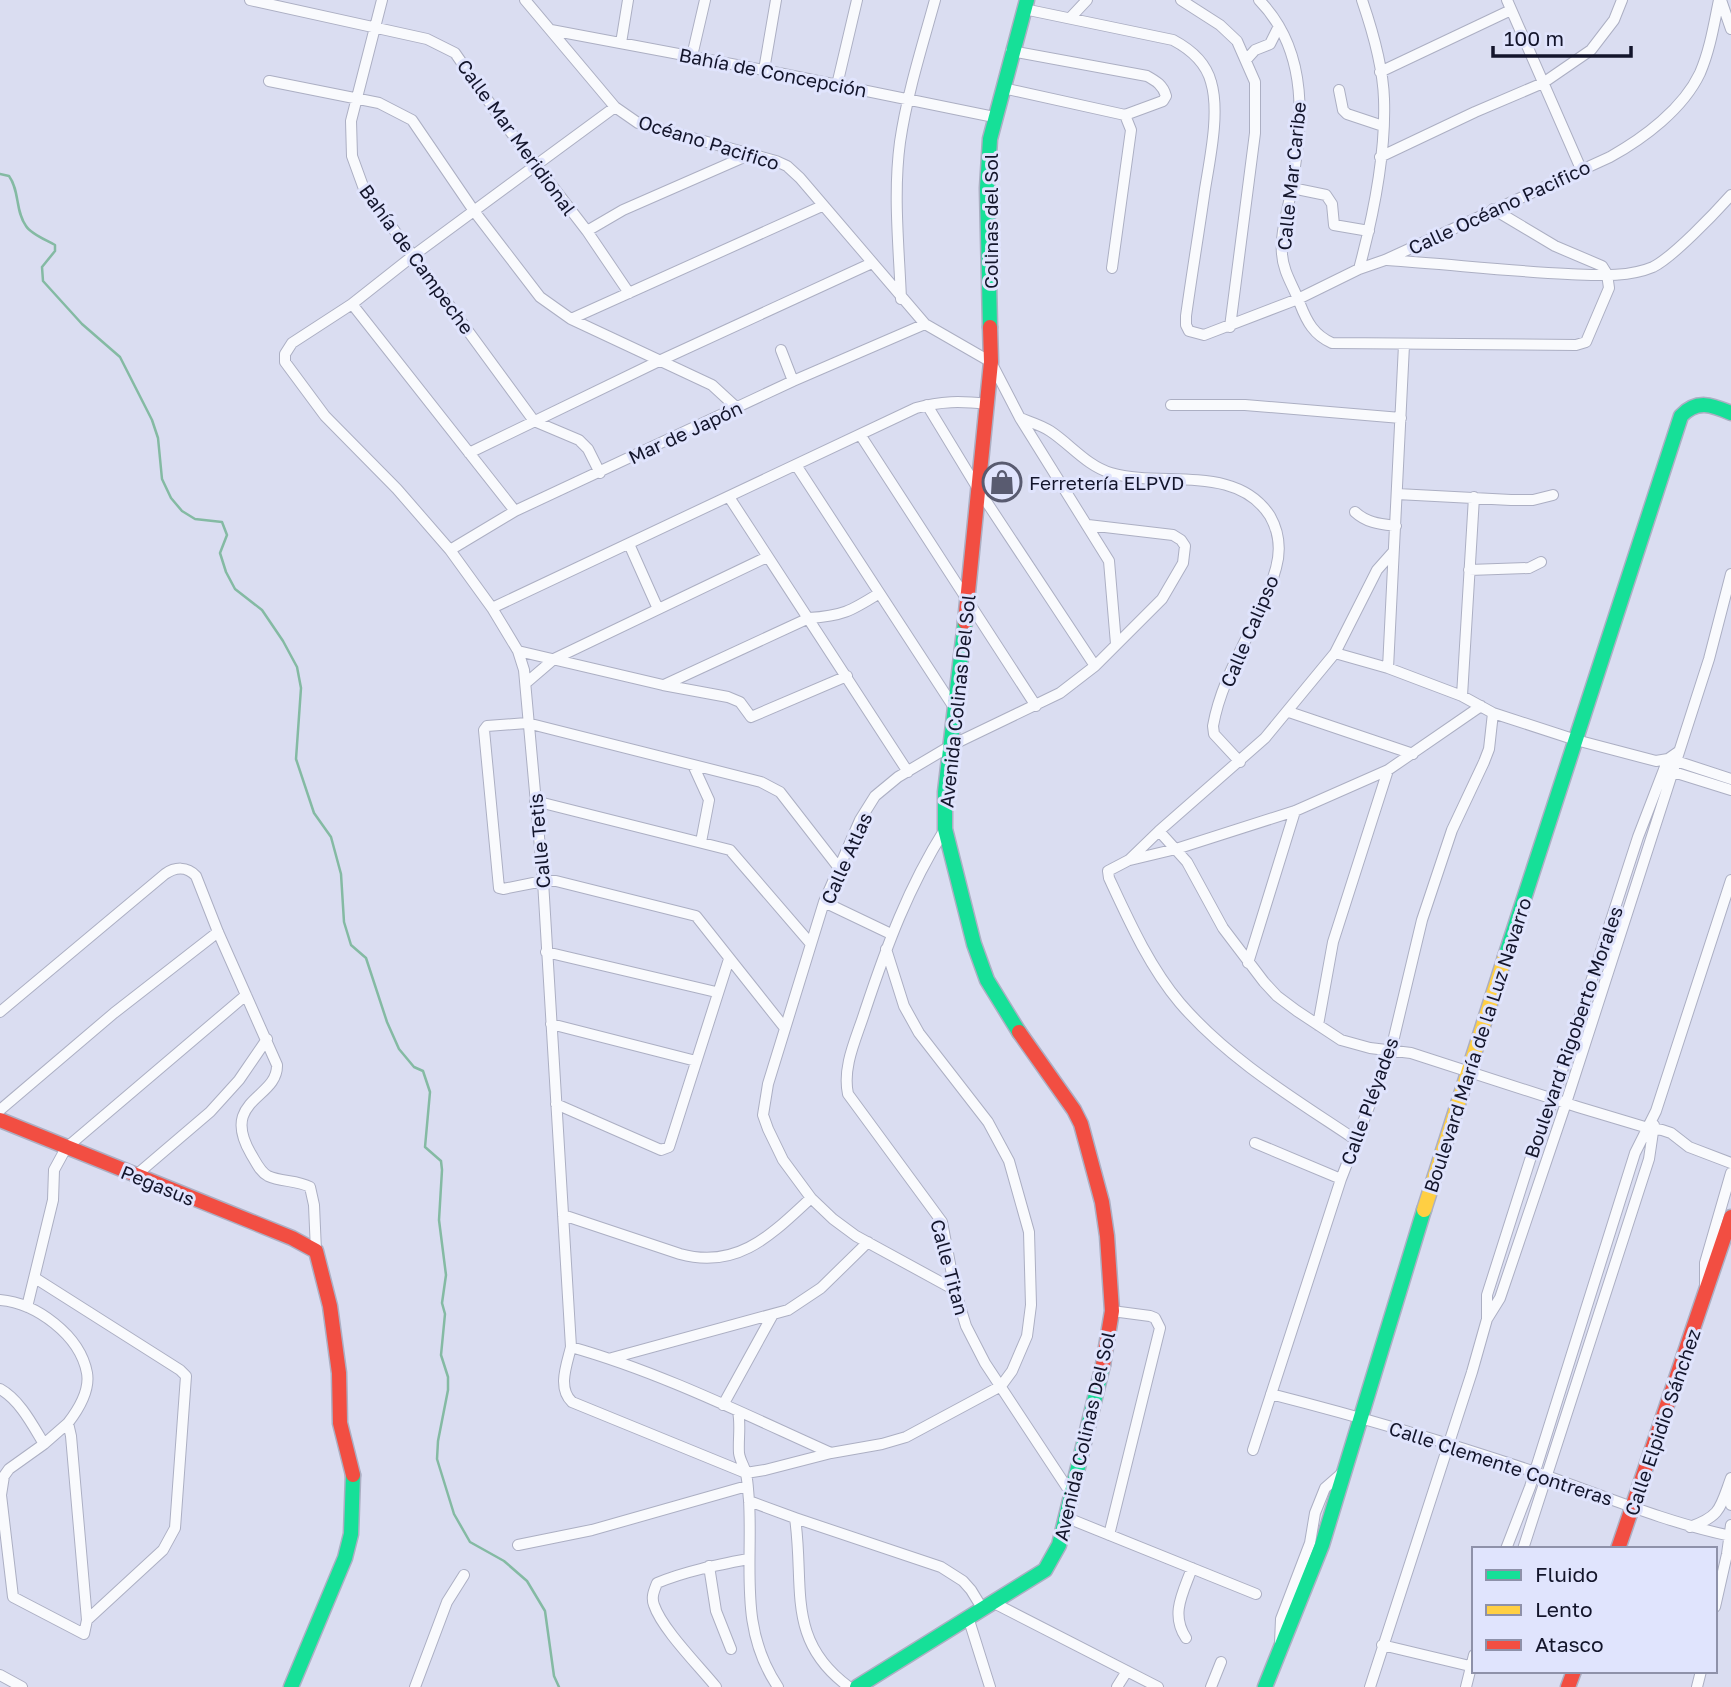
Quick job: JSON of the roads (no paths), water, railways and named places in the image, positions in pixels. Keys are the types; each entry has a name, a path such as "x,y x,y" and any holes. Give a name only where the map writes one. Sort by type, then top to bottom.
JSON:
{"street":[{"name":"Calle Mar Meridional","path":"250,0 301,5 426,39 455,53 536,166 587,231 629,293"},
{"name":"Bahía de Campeche","path":"382,0 355,99 350,141 356,173 374,204 414,254 534,421"},
{"name":"Océano Pacifico","path":"525,0 615,107 638,123 787,166 925,324 991,362"},
{"path":"621,43 628,0"},
{"path":"692,56 705,0"},
{"path":"764,70 776,0"},
{"path":"837,85 856,0"},
{"path":"901,299 897,181 900,143 908,99 935,0"},
{"path":"1025,5 1071,17 1087,0"},
{"path":"1181,0 1220,25 1237,41 1255,82 1255,133 1230,327"},
{"name":"Calle Mar Caribe","path":"1259,0 1287,41 1300,89 1301,115 1281,249 1288,278 1306,319 1321,338 1332,343 1404,345 1576,345 1586,342 1609,288 1607,274"},
{"path":"1359,269 1369,231 1380,157 1384,98 1373,33 1362,0"},
{"path":"1380,157 1543,83 1591,50 1614,20 1622,0"},
{"path":"1720,0 1731,29"},
{"name":"Calle Océano Pacifico","path":"1071,17 1173,40 1188,48 1202,64 1211,81 1215,103 1210,157 1186,316 1189,331 1204,335 1298,299 1610,157 1636,142 1663,119 1699,75 1720,0"},
{"name":"Colinas del Sol","path":"986,404 991,362 987,188 990,139 1025,5"},
{"path":"1380,72 1509,5 1581,169"},
{"path":"1246,60 1255,50 1270,44 1279,26"},
{"name":"Bahía de Concepción","path":"551,30 994,117"},
{"path":"1003,88 1125,115 1163,101 1166,96 1164,89 1147,76 1012,51"},
{"path":"269,81 385,106 412,120 474,211 530,286 553,307 571,319 712,385 737,408"},
{"path":"1339,90 1343,110 1347,114 1383,126"},
{"path":"515,511 352,304 414,254 615,107"},
{"path":"1112,268 1131,131 1125,115"},
{"path":"587,231 623,210 751,154"},
{"path":"1292,188 1326,195 1332,204 1334,225 1369,231"},
{"path":"1385,260 1534,272 1633,272 1663,261 1731,195"},
{"path":"571,319 822,206"},
{"path":"1493,209 1555,246 1602,265 1607,274"},
{"path":"469,453 659,361 872,263"},
{"name":"Calle Tetis","path":"352,304 292,342 285,354 288,368 325,416 397,489 450,550 492,608 518,651 526,684 527,723 543,881 571,1347 564,1387 572,1402 746,1473"},
{"name":"Mar de Japón","path":"450,550 515,511 793,381 925,324"},
{"path":"1388,668 1404,345"},
{"path":"781,350 793,381"},
{"path":"991,362 1020,418 1109,561 1116,644"},
{"path":"492,608 927,405 960,401 986,404"},
{"name":"Avenida Colinas Del Sol","path":"857,1687 878,1682 968,1617 1045,1570 1059,1545 1100,1378 1112,1311 1102,1202 1086,1139 1074,1110 1003,1009 987,979 974,944 945,829 945,792 968,600 986,404"},
{"name":"Boulevard María de la Luz Navarro","path":"1265,1687 1322,1545 1468,1070 1681,416 1692,405 1708,404 1731,413"},
{"path":"927,405 978,489 1095,666"},
{"path":"1171,405 1245,405 1401,418"},
{"name":"Calle Calipso","path":"1020,418 1049,430 1083,457 1108,472 1129,477 1192,479 1236,488 1265,508 1274,524 1279,543 1277,564 1270,589 1237,656 1213,726 1214,734 1240,762"},
{"path":"534,421 579,440 588,449 600,473"},
{"path":"861,436 1036,706"},
{"path":"796,465 955,709"},
{"path":"1397,494 1533,500 1553,495"},
{"path":"729,497 908,772"},
{"path":"1462,696 1474,497"},
{"path":"1355,512 1362,519 1396,526"},
{"name":"Calle Atlas","path":"956,1290 840,1225 811,1198 783,1160 763,1115 766,1092 824,902 860,820 874,796 952,745 1071,687 1162,599 1184,563 1185,546 1181,540 1172,536 1088,525"},
{"path":"629,544 658,610"},
{"path":"1129,860 1240,762 1289,712 1335,653 1377,570 1393,552"},
{"path":"526,684 554,659 767,557"},
{"path":"1469,570 1529,568 1541,562"},
{"name":"Boulevard Rigoberto Morales","path":"1370,1687 1487,1319 1500,1298 1566,1103 1671,763 1709,659 1731,573"},
{"path":"663,685 809,618 848,612 878,594"},
{"path":"518,651 735,699 751,717 847,676"},
{"path":"1335,653 1388,668 1462,696 1493,713 1576,740 1731,779"},
{"path":"1356,1140 1238,1058 1181,1004 1145,951 1109,878 1110,868 1295,811 1388,771 1481,706"},
{"path":"1289,712 1413,754"},
{"name":"Calle Pléyades","path":"1253,1450 1341,1178 1391,1050 1422,920 1452,830 1489,749 1493,713"},
{"path":"784,1027 703,922 686,912 556,881 499,888 485,727 527,723 770,786 780,792 839,868"},
{"path":"1671,763 1731,790"},
{"name":"Boulevard Rigoberto Morales","path":"1487,1319 1487,1295 1530,1160 1553,1098 1638,837 1671,763"},
{"path":"693,765 709,800 701,842"},
{"path":"1318,1025 1333,942 1388,771"},
{"path":"536,801 723,848 736,856 811,944"},
{"path":"1248,963 1295,811"},
{"path":"746,1473 906,1437 1001,1386 1022,1351 1031,1305 1032,1263 1029,1232 1009,1161 988,1122 919,1033 905,1006 886,949 918,874 945,829"},
{"path":"1159,831 1187,862 1223,928 1248,963 1277,996 1341,1040 1355,1045 1411,1053 1650,1129 1671,1133 1689,1147 1731,1163"},
{"path":"0,1012 172,869 185,869 196,876 218,932 267,1039 277,1071 244,1115 241,1123 242,1139 267,1175 310,1187 314,1205 316,1251 330,1306 339,1373 340,1423 353,1472 355,1498 345,1558 291,1687"},
{"path":"1507,1547 1534,1472 1635,1153 1650,1129 1731,880"},
{"path":"824,902 891,934"},
{"path":"0,1110 114,1013 218,932"},
{"name":"Calle Titan","path":"886,949 852,1052 846,1082 848,1094 942,1222 956,1290 970,1335 1070,1492"},
{"path":"546,952 716,992"},
{"path":"556,1104 661,1150 669,1147 716,992 729,959"},
{"path":"27,1307 53,1200 54,1170 58,1159 66,1148 246,995"},
{"path":"551,1024 696,1061"},
{"path":"135,1176 210,1112 239,1080 267,1039"},
{"name":"Pegasus","path":"0,1120 292,1238 316,1251"},
{"path":"1524,1547 1649,1159 1650,1129"},
{"path":"1255,1143 1341,1178"},
{"name":"Calle Elpidio Sánchez","path":"1705,1294 1706,1262 1731,1173"},
{"path":"563,1215 681,1254 711,1259 747,1249 762,1240 811,1198"},
{"name":"Calle Elpidio Sánchez","path":"1619,1547 1731,1217"},
{"path":"612,1358 788,1310 821,1288 868,1242"},
{"path":"34,1278 186,1376 175,1528 171,1539 163,1550 87,1620"},
{"path":"0,1300 19,1302 50,1320 74,1342 87,1373 87,1385 81,1401 68,1423 9,1469 1,1494 13,1597 84,1634 87,1620 68,1423"},
{"path":"1109,1535 1160,1328 1155,1318 1150,1316 1112,1311"},
{"path":"723,1405 772,1316"},
{"path":"571,1347 612,1358 831,1453"},
{"path":"0,1389 8,1393 44,1444"},
{"name":"Calle Clemente Contreras","path":"1271,1394 1448,1444 1689,1527 1731,1536"},
{"path":"738,1411 741,1429 739,1450 746,1473 749,1501 748,1559 753,1630 761,1656 778,1687"},
{"path":"1550,1418 1563,1421"},
{"path":"1731,1479 1731,1505"},
{"path":"1689,1527 1715,1516 1731,1479"},
{"path":"517,1545 581,1532 747,1486"},
{"path":"749,1501 796,1522 941,1567 963,1581 987,1605 1158,1687"},
{"path":"1066,1517 1256,1594"},
{"path":"796,1522 802,1622 817,1657 829,1672 849,1687"},
{"path":"1717,1598 1731,1525"},
{"path":"716,1687 664,1622 654,1606 652,1595 657,1583 709,1566 748,1559"},
{"path":"709,1566 716,1611 731,1649"},
{"path":"1186,1638 1177,1620 1192,1568"},
{"path":"415,1687 447,1602 464,1575"},
{"path":"968,1617 990,1687"},
{"path":"1382,1645 1472,1668"},
{"path":"1211,1687 1221,1662"},
{"path":"1117,1687 1132,1673"},
{"path":"1130,1687 1132,1673"},
{"path":"0,1675 22,1687"}],"waterway":[{"path":"0,174 9,176 15,188 20,214 28,229 55,245 55,251 42,267 43,281 82,324 120,357 152,420 158,438 162,479 171,498 182,511 195,519 222,522 227,535 220,553 226,572 235,589 262,610 297,667 301,688 296,759 314,813 331,837 341,874 344,922 351,945 366,958 399,1049 414,1067 423,1071 430,1092 425,1147 441,1161 442,1170 439,1220 446,1275 442,1303 445,1314 441,1355 448,1377 437,1459 454,1514 470,1542 504,1561 527,1581 545,1611 554,1676 559,1687"}],"place":[{"name":"Ferretería ELPVD","path":"1002,482"}]}
